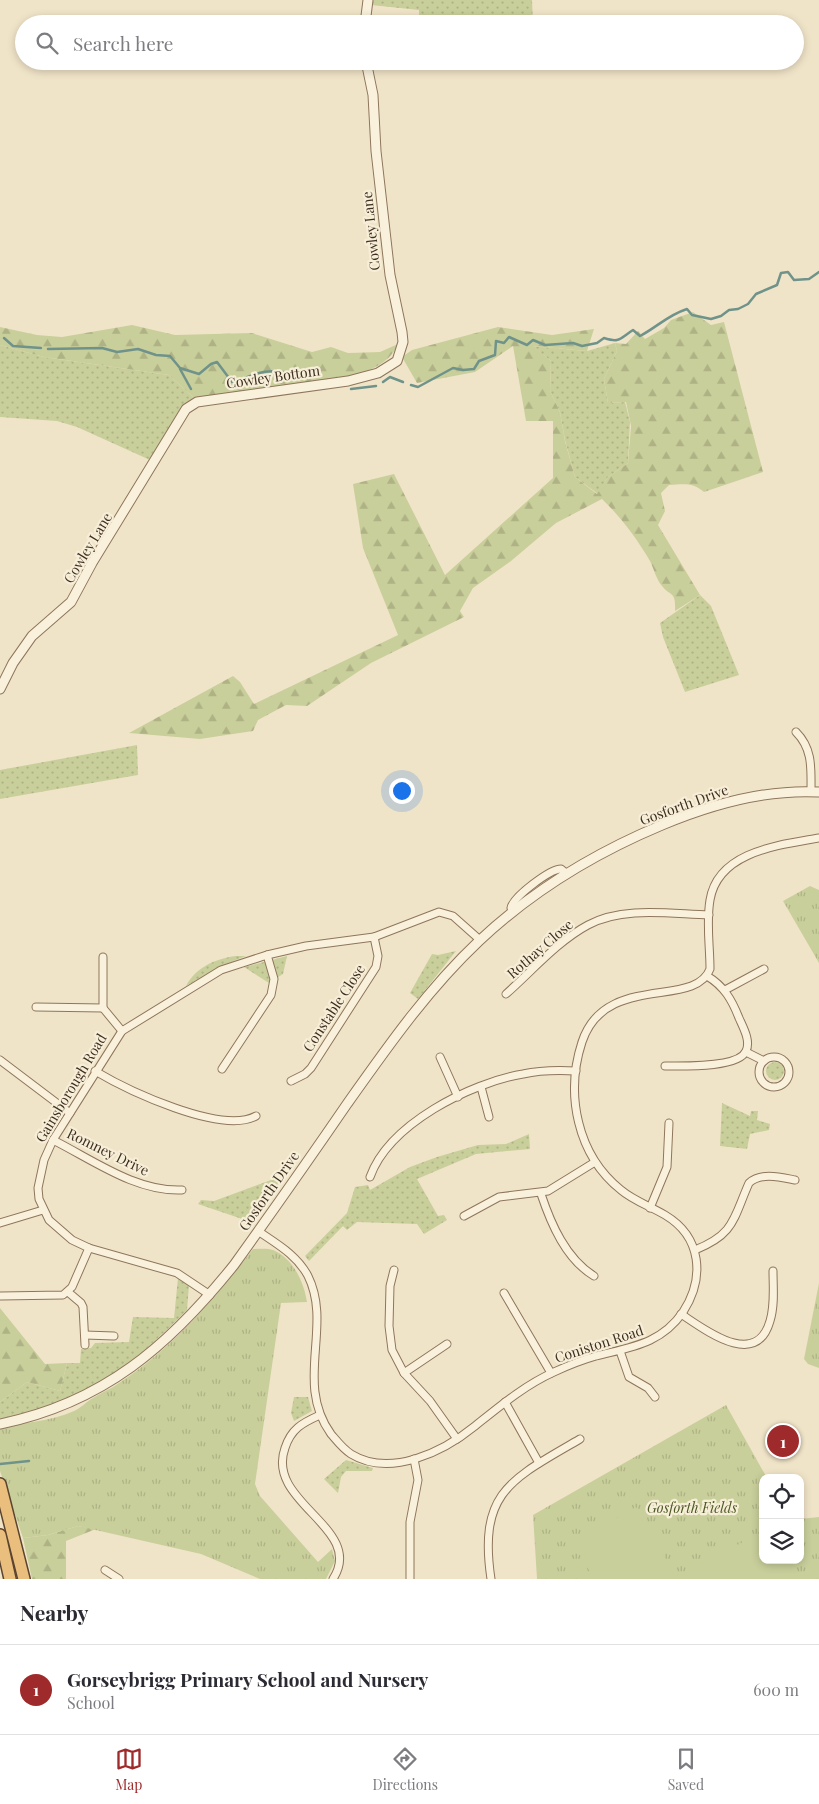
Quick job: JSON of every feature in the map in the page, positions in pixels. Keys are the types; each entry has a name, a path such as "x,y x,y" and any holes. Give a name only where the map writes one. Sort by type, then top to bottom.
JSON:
{"highway":[{"path":"0,1484 23,1574"},
{"path":"0,1535 10,1577"}],"street":[{"path":"366,15 368,0"},
{"name":"Cowley Lane","path":"366,377 378,373 397,360 402,342 390,276 376,151 373,95 368,70"},
{"name":"Cowley Bottom","path":"186,409 197,402 348,382 366,377"},
{"name":"Cowley Lane","path":"0,689 13,663 32,636 71,602 92,563 186,409"},
{"path":"796,732 803,739 810,753 815,792"},
{"path":"810,753 819,751"},
{"name":"Gosforth Drive","path":"0,1424 44,1414 70,1404 107,1384 163,1341 210,1295 258,1231 414,1011 449,971 480,940 513,912 567,874 648,831 698,812 750,796 815,792"},
{"path":"665,1066 727,1062 742,1056 746,1052 747,1041 744,1028 725,990 707,976 710,969 709,915 712,890 723,874 735,862 766,849 819,838"},
{"name":"Gainsborough Road","path":"43,1210 39,1200 40,1173 54,1140 122,1030 221,970 267,955 306,946 374,937 439,912 453,916 480,940"},
{"name":"Rothay Close","path":"506,994 576,933 600,920 619,914 709,915"},
{"name":"Constable Close","path":"291,1081 305,1074 311,1068 376,967 378,956 374,937"},
{"path":"222,1069 271,995 274,979 267,955"},
{"path":"103,957 103,1008 122,1030"},
{"path":"725,990 764,968"},
{"name":"Coniston Road","path":"258,1231 289,1252 300,1264 310,1282 315,1308 314,1396 320,1415 340,1444 353,1455 384,1463 414,1459 457,1439 505,1402 551,1373 597,1356 646,1344 659,1337 671,1327 681,1314 696,1282 698,1270 695,1250 687,1235 678,1224 621,1191 595,1162 579,1130 576,1070 583,1039 588,1027 604,1010 621,999 693,985 707,976"},
{"path":"36,1007 103,1008"},
{"path":"746,1052 764,1061"},
{"path":"440,1056 458,1097"},
{"path":"773,1056 783,1059 789,1068 786,1082 778,1087 772,1087 763,1082 759,1071 764,1061 773,1056"},
{"path":"0,1060 70,1113"},
{"path":"370,1177 376,1162 401,1133 419,1119 458,1097 481,1087 522,1074 576,1070"},
{"path":"96,1071 137,1094 177,1109 225,1119 245,1120 256,1116"},
{"path":"481,1087 490,1117"},
{"path":"650,1208 667,1167 669,1123"},
{"name":"Romney Drive","path":"54,1140 138,1182 168,1190 182,1190"},
{"path":"464,1216 499,1197 541,1194 556,1188 595,1162"},
{"path":"695,1250 715,1241 726,1232 748,1183 753,1179 772,1176 795,1180"},
{"path":"541,1194 554,1228 568,1251 577,1263 594,1276"},
{"path":"0,1223 43,1210 65,1235 89,1248 176,1273 210,1295"},
{"path":"1,1296 55,1296 68,1292 89,1248"},
{"path":"394,1270 390,1286 390,1338 394,1356 404,1373 430,1401 457,1439"},
{"path":"681,1314 728,1343 742,1345 757,1340 763,1335 770,1323 773,1271"},
{"path":"68,1292 83,1307 85,1345"},
{"path":"504,1293 551,1373"},
{"path":"85,1336 114,1336"},
{"path":"404,1373 447,1344"},
{"path":"620,1351 629,1377 648,1388 655,1397"},
{"path":"505,1402 539,1463"},
{"path":"320,1415 297,1426 292,1432 283,1452 282,1468 289,1488 326,1528 336,1544 338,1569 333,1579"},
{"path":"491,1579 487,1537 498,1498 513,1481 580,1439"},
{"path":"410,1579 410,1522 418,1480 414,1459"},
{"path":"105,1570 119,1579"}],"green space":[{"path":"372,0 532,0 533,15 419,15 419,10 371,5"},
{"path":"693,312 711,325 724,322 763,472 704,492 692,485 683,484 669,485 661,493 665,511 658,525 700,595 675,611 674,597 660,583 640,545 602,499 556,523 511,561 473,588 460,611 464,617 371,663 307,706 286,705 258,720 253,731 200,739 129,733 233,676 240,682 254,704 398,635 363,548 353,484 394,474 445,575 553,478 553,421 526,421 513,346 475,372 417,383 402,357 412,350 498,327 552,335 594,329 587,351 533,346 551,361 550,391 560,412 565,441 575,477 597,494 608,477 628,463 631,426 626,402 608,403 604,379 617,351 615,343 626,344 638,331 645,339 664,328 671,320"},
{"path":"132,325 175,335 252,333 312,352 331,347 348,353 380,352 398,344 387,360 358,375 194,398 169,375 44,357 0,345 0,327 37,335 62,337"},
{"path":"615,343 617,351 604,379 608,403 625,402 630,422 628,463 608,477 598,494 575,477 560,412 550,391 551,361 532,346 587,351"},
{"path":"0,345 44,357 169,375 194,398 184,404 150,460 77,427 57,421 0,417"},
{"path":"700,595 711,606 739,675 685,692 663,637 660,623"},
{"path":"137,745 138,775 0,799 0,770"},
{"path":"810,886 819,890 819,963 783,901"},
{"path":"456,951 418,999 410,993 432,954 438,955"},
{"path":"246,956 226,964 186,986 195,974 207,965 221,959"},
{"path":"287,956 283,974 269,983 244,967"},
{"path":"771,1062 779,1062 784,1067 782,1078 771,1080 766,1075 766,1067"},
{"path":"722,1103 750,1116 751,1111 758,1111 757,1120 770,1124 769,1130 750,1134 747,1149 720,1146"},
{"path":"529,1134 530,1149 476,1154 417,1179 438,1216 444,1215 447,1220 424,1234 417,1224 357,1222 347,1230 343,1226 309,1261 305,1256 347,1213 355,1187 368,1185 370,1190 410,1167 437,1157 478,1145 506,1144"},
{"path":"287,1174 275,1193 267,1192 248,1221 198,1204 201,1200 214,1201"},
{"path":"253,1249 271,1249 286,1259 300,1279 307,1302 281,1303 255,1484 260,1496 318,1562 332,1549 335,1561 326,1579 260,1579 201,1554 78,1526 48,1535 23,1538 0,1471 0,1427 47,1419 74,1411 133,1373 153,1358 189,1324"},
{"path":"178,1278 189,1285 187,1310 124,1366 103,1381 81,1393 30,1412 0,1419 0,1402 27,1382 60,1391 67,1363 80,1363 81,1349 91,1348 95,1343 129,1342 133,1317 174,1318"},
{"path":"819,1283 819,1368 808,1364 804,1359"},
{"path":"0,1308 45,1364 67,1363 60,1391 27,1382 0,1402"},
{"path":"294,1397 308,1397 312,1411 294,1421 291,1413"},
{"name":"Gosforth Fields","path":"726,1405 765,1474 759,1474 759,1564 804,1564 804,1519 819,1517 819,1579 537,1579 533,1515"},
{"path":"346,1460 373,1468 372,1471 346,1471 341,1477 338,1493 324,1479"},
{"path":"636,1507 677,1579 594,1579 573,1543"},
{"path":"78,1526 96,1529 66,1541 66,1579 32,1579 23,1538 48,1535"},
{"path":"759,1535 759,1564 789,1564 796,1579 695,1579 689,1567"}],"waterway":[{"path":"411,385 418,387 453,368 463,370 474,369 479,361 495,355 496,341 504,343 509,337 527,345 533,340 545,345 573,343 582,346 597,343 604,338 617,340 633,330 640,336 674,314 687,309 692,315 711,319 721,316 729,310 738,309 748,304 756,294 777,285 781,273 788,272 794,280 809,279 819,272"},
{"path":"4,338 13,346 41,348"},
{"path":"48,349 102,348 117,352 138,349 156,355 170,356 180,368 199,374 211,364 217,362 232,382 263,372 295,374"},
{"path":"180,369 191,389"},
{"path":"383,382 390,377 403,382"},
{"path":"351,389 376,386"},
{"path":"0,1464 29,1461"}],"place":[{"name":"Gorseybrigg Primary School and Nursery","path":"783,1441"}]}
